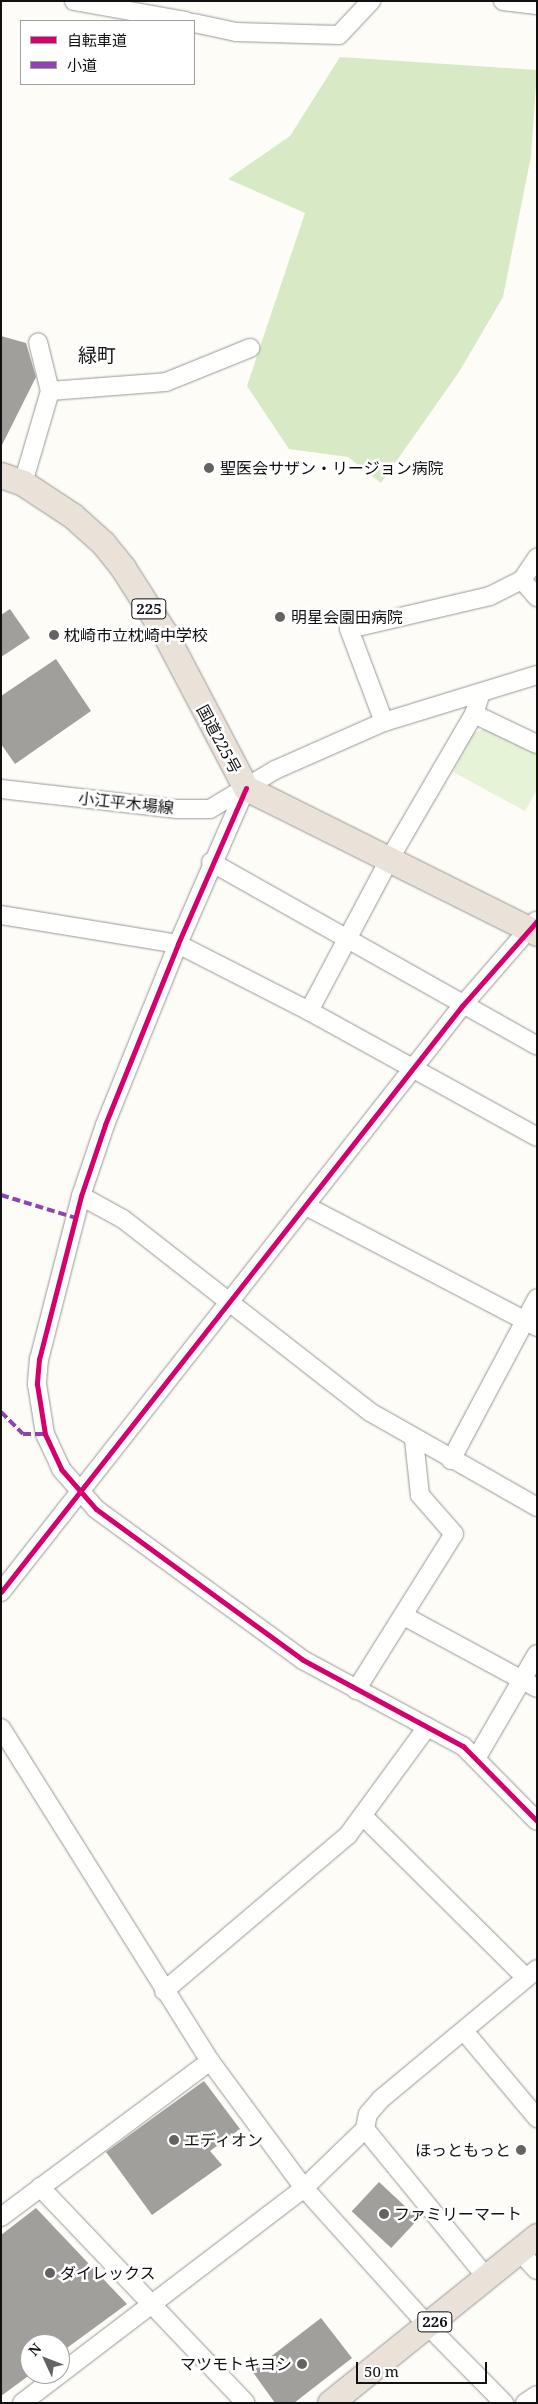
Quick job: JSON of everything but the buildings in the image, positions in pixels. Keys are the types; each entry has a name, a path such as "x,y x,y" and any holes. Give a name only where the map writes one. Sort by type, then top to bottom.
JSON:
{"highway":[{"name":"国道225号","path":"12,479 73,516 103,542 123,568 165,634 246,788 389,860 534,928"},
{"name":"226","path":"330,2403 429,2327 528,2244"}],"street":[{"path":"74,1 180,20"},
{"path":"195,23 236,32 340,35 371,1"},
{"path":"503,1 537,5"},
{"path":"12,479 50,391 38,342"},
{"path":"50,391 166,382 250,348"},
{"path":"384,722 349,629 490,596 522,580 537,558"},
{"path":"522,580 537,597"},
{"name":"小江平木場線","path":"1,789 176,808 210,809 275,770 384,722 537,675"},
{"path":"309,1010 389,860 474,714 481,693"},
{"path":"474,714 537,744"},
{"path":"246,788 211,862 105,1125 81,1196 39,1359 37,1384 45,1434 61,1470 79,1492 303,1660 427,1727 477,1758 536,1817"},
{"path":"211,862 345,940 537,1046"},
{"path":"1,915 178,944 309,1010 537,1137"},
{"path":"1,1592 462,1006 534,928"},
{"path":"81,1196 123,1219 370,1412 414,1440 537,1507"},
{"path":"306,1206 531,1324"},
{"path":"451,1460 531,1324 537,1298"},
{"path":"356,1690 392,1627 404,1616 454,1534 420,1495 414,1440"},
{"path":"404,1616 530,1683"},
{"path":"477,1758 530,1683 537,1654"},
{"path":"164,1991 364,1817 427,1727"},
{"path":"1,1728 164,1991 210,2061 304,2188 429,2327 504,2403"},
{"path":"22,2403 304,2188 364,2129 368,2114 382,2099 531,1973 364,1817"},
{"path":"464,2030 537,2118"},
{"path":"1,2218 210,2061"},
{"path":"364,2129 487,2278"},
{"path":"40,2187 246,2403"},
{"path":"528,2244 537,2270"},
{"path":"525,2403 537,2395"}],"green space":[{"path":"340,57 537,70 531,156 503,297 459,372 381,483 348,457 289,449 247,386 305,213 228,179 290,136"},
{"path":"488,728 537,755 537,790 525,811 453,772 473,733"}],"marked path":[{"path":"1,1195 76,1218"},
{"path":"1,1412 23,1434 45,1434"}],"cycle path":[{"path":"246,788 178,944 105,1125 81,1196 39,1359 37,1384 45,1434 61,1469 96,1509 303,1660 463,1746 537,1821"},
{"path":"1,1592 462,1006 537,921"}],"place":[{"name":"聖医会サザン・リージョン病院","path":"209,468"},
{"name":"明星会園田病院","path":"280,617"},
{"name":"枕崎市立枕崎中学校","path":"54,635"},
{"name":"エディオン","path":"174,2140"},
{"name":"ほっともっと","path":"521,2150"},
{"name":"ファミリーマート","path":"384,2214"},
{"name":"ダイレックス","path":"50,2273"},
{"name":"マツモトキヨシ","path":"302,2364"}],"district":[{"name":"緑町","path":"97,356"}]}
